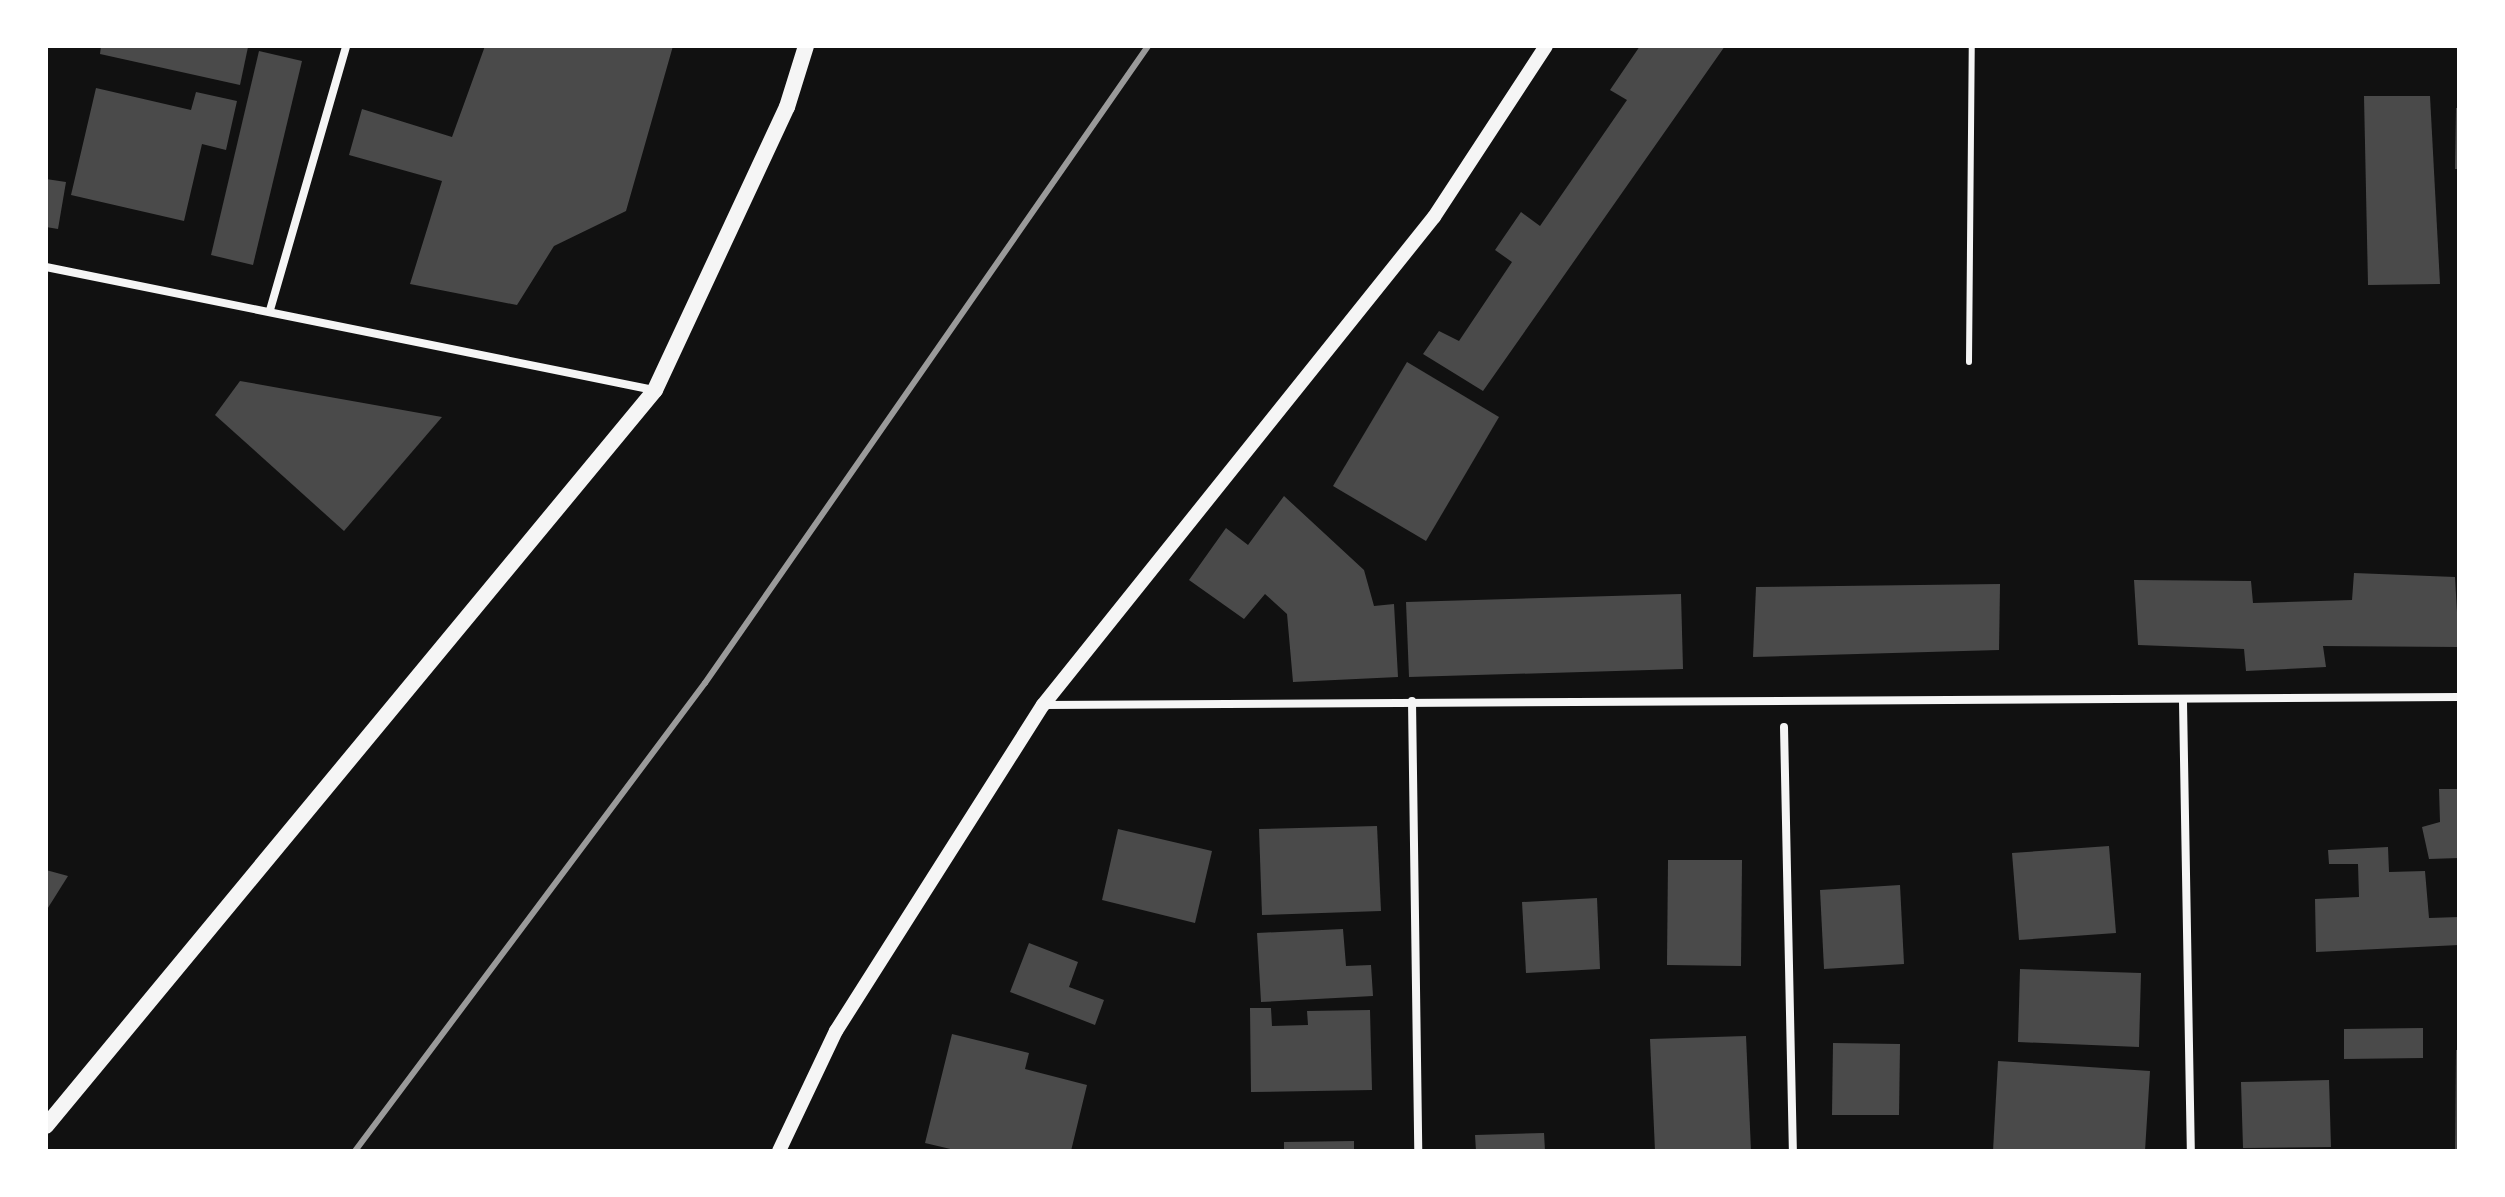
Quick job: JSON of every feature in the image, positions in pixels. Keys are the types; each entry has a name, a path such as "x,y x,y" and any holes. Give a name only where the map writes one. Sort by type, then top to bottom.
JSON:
{"main road":[{"path":"46,1126 655,390 787,107 806,46"}],"street":[{"path":"270,310 346,46"},
{"path":"779,1151 836,1031 1043,705 1434,217 1546,46"},
{"path":"46,267 655,390"},
{"path":"1043,705 1412,701 2183,702 2459,697"},
{"path":"1412,701 1418,1151"},
{"path":"2183,702 2191,1151"},
{"path":"1784,727 1793,1151"}],"lane":[{"path":"1969,362 1972,46"}],"building":[{"path":"101,46 248,47 240,85 100,54"},
{"path":"485,46 673,46 626,211 554,246 517,305 410,284 442,181 349,155 362,109 452,137"},
{"path":"1640,46 1725,46 1483,391 1423,354 1439,331 1459,341 1512,262 1495,250 1521,212 1540,226 1627,100 1610,90"},
{"path":"259,51 302,61 253,265 211,255"},
{"path":"96,88 191,110 196,92 237,101 226,150 202,144 184,221 71,195"},
{"path":"2364,96 2430,96 2440,284 2368,285"},
{"path":"2456,108 2459,108 2459,169 2455,169"},
{"path":"46,179 66,182 58,229 46,227"},
{"path":"1407,362 1499,417 1426,541 1333,486"},
{"path":"240,381 442,417 344,531 215,415"},
{"path":"1284,496 1364,570 1374,606 1394,604 1398,677 1293,682 1287,614 1265,594 1244,619 1189,580 1226,528 1248,545"},
{"path":"2354,573 2455,577 2459,647 2323,646 2326,667 2246,671 2244,649 2138,645 2134,580 2251,581 2253,603 2352,600"},
{"path":"2000,584 1999,650 1753,657 1756,587"},
{"path":"1681,594 1683,669 1409,677 1406,602"},
{"path":"2439,789 2459,789 2459,858 2429,859 2422,827 2440,822"},
{"path":"1377,826 1381,911 1262,915 1259,829"},
{"path":"1118,829 1212,851 1195,923 1102,900"},
{"path":"2109,846 2116,933 2019,940 2012,853"},
{"path":"2388,847 2389,872 2425,871 2429,918 2459,917 2459,945 2316,952 2315,899 2359,897 2358,864 2329,864 2328,850"},
{"path":"1668,860 1742,860 1741,966 1667,965"},
{"path":"46,870 68,876 46,911"},
{"path":"1900,885 1904,964 1824,969 1820,890"},
{"path":"1597,898 1600,969 1526,973 1522,902"},
{"path":"1343,929 1346,966 1371,965 1373,996 1261,1002 1257,933"},
{"path":"1029,943 1078,962 1069,987 1104,1000 1095,1025 1010,992"},
{"path":"2020,969 2141,973 2139,1047 2018,1042"},
{"path":"1250,1008 1271,1008 1272,1026 1308,1025 1307,1011 1370,1010 1372,1090 1251,1092"},
{"path":"2423,1028 2423,1058 2344,1059 2344,1029"},
{"path":"952,1034 1029,1053 1025,1069 1087,1085 1071,1151 959,1151 925,1143"},
{"path":"1746,1036 1751,1151 1655,1151 1650,1039"},
{"path":"1833,1043 1900,1044 1899,1115 1832,1115"},
{"path":"2456,1050 2459,1050 2459,1151 2455,1151"},
{"path":"1998,1061 2150,1071 2145,1151 1993,1151"},
{"path":"2329,1080 2331,1147 2243,1148 2241,1082"},
{"path":"1544,1133 1545,1151 1476,1151 1475,1135"},
{"path":"1354,1141 1354,1151 1284,1151 1284,1142"}],"railway":[{"path":"355,1151 705,683 1148,46"}]}
